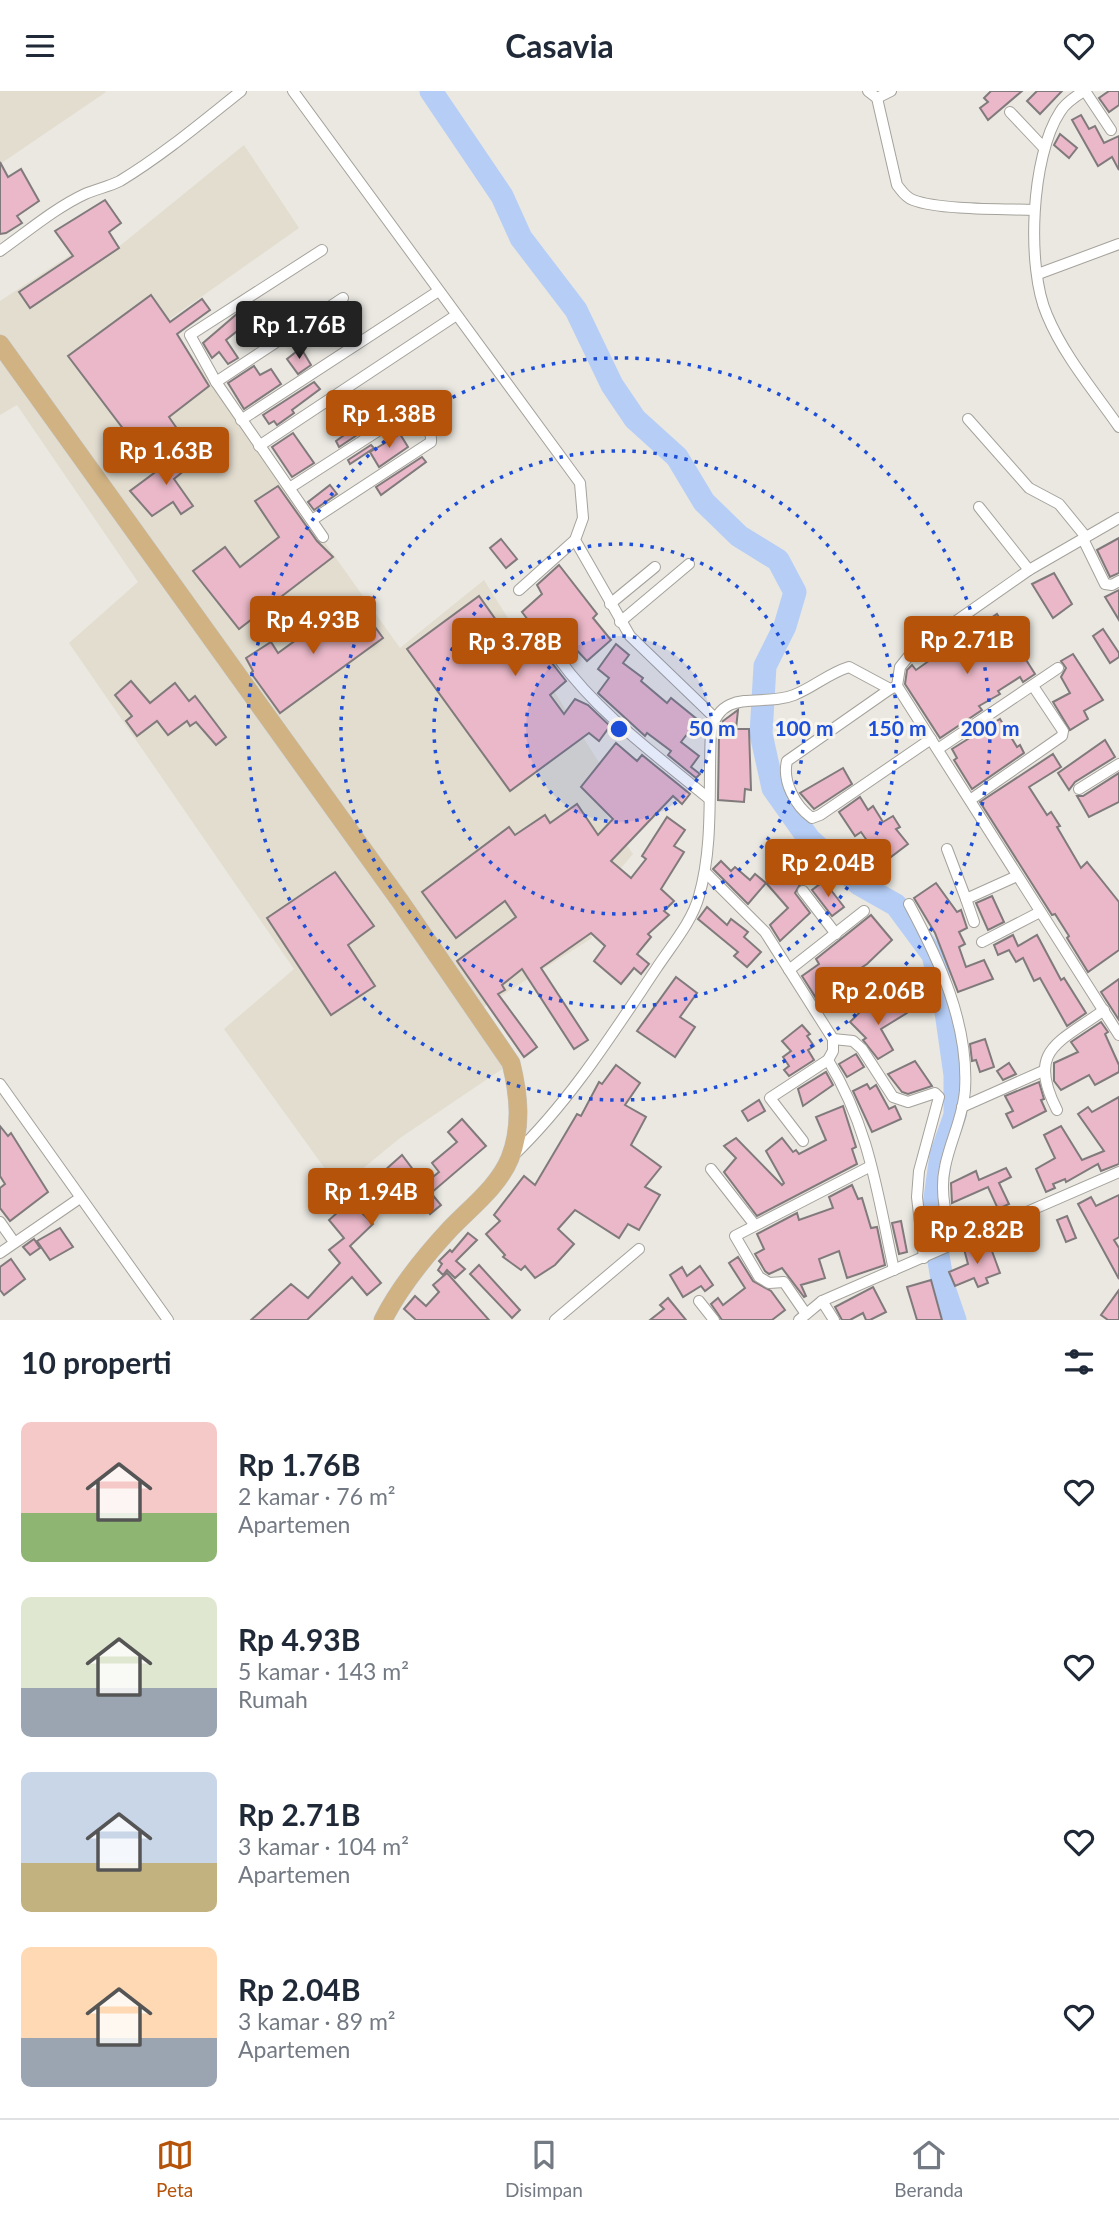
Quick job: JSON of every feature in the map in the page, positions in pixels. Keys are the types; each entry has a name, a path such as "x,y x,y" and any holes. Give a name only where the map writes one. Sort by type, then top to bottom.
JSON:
{"main road":[{"path":"0,344 400,901 511,1063 517,1088 518,1129 509,1160 493,1184 414,1271 383,1320"}],"street":[{"path":"0,251 65,205 121,180 176,142 241,91"},
{"path":"293,91 437,292 580,483 584,503 583,518 575,540 519,590"},
{"path":"891,91 872,95 897,185 904,194 914,200 977,208 1034,210"},
{"path":"1111,130 1085,91 1061,109 1044,148 1034,210 1039,296 1063,347 1119,427"},
{"path":"1010,111 1044,148"},
{"path":"1038,274 1119,244"},
{"path":"322,250 190,335 241,420 291,487 323,537"},
{"path":"241,420 437,292"},
{"path":"216,382 343,298"},
{"path":"259,446 455,316"},
{"path":"291,487 412,409 417,411 431,433 431,442 312,520"},
{"path":"968,419 1029,488 1059,504 1084,538 1105,585 1119,581"},
{"path":"979,507 1029,570"},
{"path":"1058,668 1033,686 820,815 812,818 803,812 787,782 787,761 894,687 900,667 912,652 1029,570 1119,518"},
{"path":"575,540 620,622 642,650 714,717"},
{"path":"620,622 689,564"},
{"path":"610,604 655,567"},
{"path":"559,659 581,689 602,709 708,798"},
{"path":"509,1160 535,1135 612,1035 681,931 698,900 705,872 711,731 714,717 730,705 741,701 792,696 833,672 849,667 894,687 934,744 1118,1031"},
{"path":"970,800 1062,736 1063,731 1033,686"},
{"path":"1079,789 1119,764"},
{"path":"947,849 974,922"},
{"path":"705,872 763,930 833,1039 833,1051 828,1061 771,1098 803,1141"},
{"path":"966,899 1017,876"},
{"path":"803,891 836,934"},
{"path":"909,904 940,961 962,1046 965,1089 944,1168 943,1198 952,1247"},
{"path":"789,970 864,911"},
{"path":"982,941 1041,912"},
{"path":"1057,1110 1047,1090 1043,1071 1046,1055 1104,1010"},
{"path":"833,1039 853,1041 862,1049 892,1097 908,1102 935,1093 939,1097 919,1171 917,1197 925,1257"},
{"path":"828,1061 849,1095 867,1140 894,1270"},
{"path":"962,1107 1043,1071"},
{"path":"0,1084 161,1318"},
{"path":"871,1166 737,1233 736,1241 760,1277 769,1283 784,1282 802,1317 822,1301 952,1247 1119,1172"},
{"path":"711,1169 754,1224"},
{"path":"0,1252 80,1198"},
{"path":"0,1223 14,1242"},
{"path":"555,1320 639,1249"},
{"path":"699,1301 714,1320"},
{"path":"822,1301 834,1320"}],"shaded area":[{"path":"0,91 105,91 106,92 0,164"},
{"path":"244,145 299,228 167,321 400,648 484,580 612,783 597,801 633,854 586,909 592,938 476,1012 511,1063 400,1138 339,1188 224,1029 294,969 69,643 138,582 17,405 0,415 0,301 101,235 116,249"}],"building":[{"path":"991,91 1022,91 988,120 980,108 988,102 984,98"},
{"path":"1037,91 1062,91 1040,114 1027,101"},
{"path":"1109,91 1119,91 1119,105 1109,112 1099,98"},
{"path":"1081,115 1089,129 1095,126 1104,143 1119,136 1119,170 1112,157 1098,166 1072,120"},
{"path":"1060,134 1077,148 1069,158 1054,145"},
{"path":"0,162 8,177 21,169 39,201 17,216 22,223 0,234"},
{"path":"105,200 121,223 109,232 119,248 30,308 19,292 73,256 55,231"},
{"path":"151,295 170,322 202,299 210,310 177,334 209,386 169,417 180,433 151,454 140,438 134,443 68,356"},
{"path":"238,313 246,324 226,340 238,358 228,364 219,352 212,358 203,343"},
{"path":"301,348 311,365 298,374 287,359"},
{"path":"254,366 260,375 271,369 281,384 244,409 228,383"},
{"path":"314,382 320,389 277,425 274,421 269,424 263,415"},
{"path":"373,414 378,421 339,447 336,441"},
{"path":"293,433 314,463 292,477 272,447"},
{"path":"400,434 408,447 379,467 370,452"},
{"path":"371,445 374,448 350,464 348,460"},
{"path":"194,447 202,456 174,479 193,506 181,514 173,502 152,516 130,491 165,465 168,469"},
{"path":"422,457 426,462 381,495 376,487"},
{"path":"330,485 337,494 314,510 308,502"},
{"path":"278,486 317,541 333,557 239,629 193,571 225,547 240,567 279,537 255,501"},
{"path":"1119,538 1119,573 1110,577 1097,550"},
{"path":"501,539 517,559 506,568 490,548"},
{"path":"559,565 597,614 593,618 611,640 587,661 572,645 563,652 554,653 552,663 566,681 550,695 564,714 575,699 588,705 610,726 599,741 589,733 510,791 407,649 479,596 513,644 534,628 522,612 542,594 537,585"},
{"path":"1054,573 1072,604 1053,618 1032,584"},
{"path":"1119,590 1119,620 1105,597"},
{"path":"354,598 383,638 280,713 251,673 253,671 246,658 271,642 278,653"},
{"path":"997,614 1035,674 1023,682 1020,677 998,691 1000,694 979,706 982,710 940,738 905,684 907,670 912,665 916,670 953,644 984,627 982,624"},
{"path":"1103,629 1119,653 1119,657 1110,663 1093,636"},
{"path":"616,644 629,655 623,663 643,678 641,681 667,703 671,698 698,720 681,742 699,756 691,767 700,774 696,778 668,755 671,751 647,733 645,736 598,693 609,678 598,669"},
{"path":"1073,654 1103,700 1084,711 1088,719 1070,730 1053,702 1070,693 1061,677 1066,668 1061,661"},
{"path":"131,681 150,703 175,683 189,701 195,696 226,737 216,745 196,722 190,726 187,721 168,735 157,721 137,736 126,721 132,716 115,695"},
{"path":"738,710 736,729 749,729 751,790 745,789 744,802 718,800 719,733 723,721"},
{"path":"1000,719 1017,747 1020,745 1024,753 972,789 954,760 957,758 952,749"},
{"path":"1105,740 1115,757 1075,782 1069,790 1058,773"},
{"path":"616,743 637,761 642,755 690,794 682,804 673,796 611,861 631,878 646,859 642,856 667,817 685,830 674,846 684,852 661,889 674,901 664,911 669,915 648,934 651,937 637,954 649,964 641,974 634,968 621,984 594,961 605,946 591,933 541,968 588,1040 574,1049 522,969 502,985 505,990 498,994 537,1047 524,1057 457,961 516,917 505,901 456,938 422,892 509,827 515,835 545,815 550,823 577,804 598,835 613,819 581,787"},
{"path":"1053,754 1061,767 1029,787 1047,815 1051,812 1060,826 1057,827 1081,868 1087,862 1119,902 1119,950 1088,972 1067,938 1069,936 1055,914 1052,915 980,802"},
{"path":"843,768 852,784 814,809 800,793"},
{"path":"1119,773 1119,802 1089,817 1077,796 1083,796"},
{"path":"860,797 868,810 873,806 883,822 893,816 900,827 896,829 908,844 879,866 871,855 875,852 861,832 855,836 839,812"},
{"path":"721,861 731,871 735,867 750,880 755,874 766,883 748,904 713,869"},
{"path":"787,867 801,883 795,893 810,913 780,941 770,925 788,908 767,884"},
{"path":"335,872 374,926 348,945 375,986 331,1015 267,918"},
{"path":"824,881 844,907 832,916 812,890"},
{"path":"936,883 957,912 961,910 967,928 959,932 965,944 959,947 966,967 984,960 993,979 958,992 935,933 914,898"},
{"path":"992,896 1004,922 988,930 976,903"},
{"path":"707,907 727,925 731,919 748,932 744,937 761,952 747,967 734,956 738,952 698,919"},
{"path":"871,915 892,940 867,964 816,998 802,976 819,964 816,959"},
{"path":"1013,935 1018,946 1037,935 1061,980 1064,978 1086,1013 1067,1026 1040,978 1034,981 1023,958 1016,962 1009,950 998,955 994,945"},
{"path":"676,977 697,993 680,1017 695,1027 675,1057 637,1031"},
{"path":"1119,979 1119,1020 1101,992"},
{"path":"900,1000 907,1013 881,1029 893,1050 878,1059 863,1040 866,1038 850,1022 868,1004 877,1013"},
{"path":"1101,1022 1108,1032 1105,1034 1119,1065 1119,1072 1095,1085 1089,1075 1061,1090 1054,1081 1054,1063 1078,1052 1071,1042"},
{"path":"802,1025 810,1034 807,1036 814,1046 808,1050 814,1060 789,1076 784,1070 789,1066 783,1057 791,1051 782,1041"},
{"path":"985,1039 994,1067 980,1072 976,1060 972,1061 970,1044"},
{"path":"856,1054 864,1067 847,1077 839,1064"},
{"path":"915,1061 932,1086 908,1094 902,1092 888,1074"},
{"path":"1009,1063 1016,1074 1003,1080 997,1071"},
{"path":"616,1065 640,1083 625,1105 646,1117 631,1145 661,1167 645,1187 660,1195 639,1230 628,1224 619,1238 575,1210 558,1229 574,1244 555,1265 535,1278 525,1266 521,1270 503,1257 505,1255 486,1234 500,1221 494,1215 524,1176 535,1185 577,1114 581,1116 599,1082 602,1084"},
{"path":"826,1072 833,1085 803,1106 798,1089"},
{"path":"1039,1082 1044,1099 1041,1100 1046,1111 1013,1128 1006,1114 1013,1111 1005,1096"},
{"path":"867,1084 870,1089 876,1085 889,1109 895,1106 901,1119 872,1132 853,1091"},
{"path":"1119,1097 1119,1164 1101,1171 1098,1164 1066,1182 1065,1179 1053,1184 1055,1188 1046,1192 1036,1169 1055,1158 1044,1135 1061,1126 1082,1160 1104,1151 1078,1114 1088,1107 1092,1112"},
{"path":"759,1100 765,1111 748,1121 742,1111"},
{"path":"843,1106 856,1147 852,1149 857,1164 757,1216 724,1172 736,1158 724,1146 736,1138 782,1185 784,1183 766,1151 782,1138 793,1152 796,1150 799,1154 826,1140 816,1117"},
{"path":"462,1119 486,1146 431,1193 441,1205 430,1214 400,1177 360,1211 373,1224 350,1246 381,1283 367,1295 352,1277 307,1320 251,1320 291,1284 308,1298 340,1263 329,1250 344,1238 329,1220 402,1155 424,1184 439,1172 432,1163 457,1142 448,1132"},
{"path":"0,1126 8,1136 11,1133 48,1192 10,1221 0,1208 0,1188 5,1184 0,1176"},
{"path":"1006,1168 1011,1177 999,1183 1009,1204 998,1209 988,1187 952,1203 951,1183 976,1171 979,1180"},
{"path":"852,1185 858,1199 862,1198 871,1228 877,1227 885,1265 847,1278 839,1251 819,1259 825,1278 801,1285 806,1296 804,1297 782,1268 769,1274 765,1271 755,1254 764,1249 757,1234 797,1213 799,1220 833,1208 829,1197"},
{"path":"1119,1195 1119,1237 1114,1240 1119,1248 1119,1279 1078,1204 1091,1197 1096,1206"},
{"path":"1067,1216 1076,1238 1066,1242 1057,1220"},
{"path":"901,1221 907,1252 899,1254 892,1223"},
{"path":"60,1228 73,1247 50,1260 37,1241"},
{"path":"468,1233 477,1240 456,1261 465,1269 455,1278 447,1270 443,1275 438,1270 442,1264 439,1261 450,1250 452,1252"},
{"path":"34,1239 40,1248 30,1255 23,1247"},
{"path":"989,1243 1000,1273 986,1278 988,1283 978,1287 974,1278 955,1286 949,1272 968,1264 964,1249"},
{"path":"738,1257 753,1281 771,1291 785,1310 772,1320 722,1320 711,1304 718,1298 723,1305 745,1288 729,1263"},
{"path":"11,1259 25,1279 4,1295 0,1290 0,1267"},
{"path":"479,1265 520,1310 512,1318 470,1274"},
{"path":"700,1266 713,1285 705,1291 701,1286 683,1297 670,1275 682,1267 687,1276"},
{"path":"447,1273 489,1320 416,1320 404,1309 415,1296 426,1306 439,1292 433,1285"},
{"path":"931,1280 942,1320 917,1320 907,1287"},
{"path":"873,1287 886,1312 870,1320 866,1320 863,1313 850,1320 842,1320 835,1307"},
{"path":"1119,1290 1119,1320 1108,1320 1101,1315"},
{"path":"668,1298 686,1320 650,1320 664,1309 660,1305"}],"waterway":[{"path":"431,91 502,196 521,238 576,310 612,385 635,419 677,457 704,502 739,536 778,560 795,592 785,626 765,666 761,734 773,788 809,839 859,884 896,905 933,955 945,1005 955,1075 955,1115 941,1155 932,1220 943,1285 955,1320"}]}
